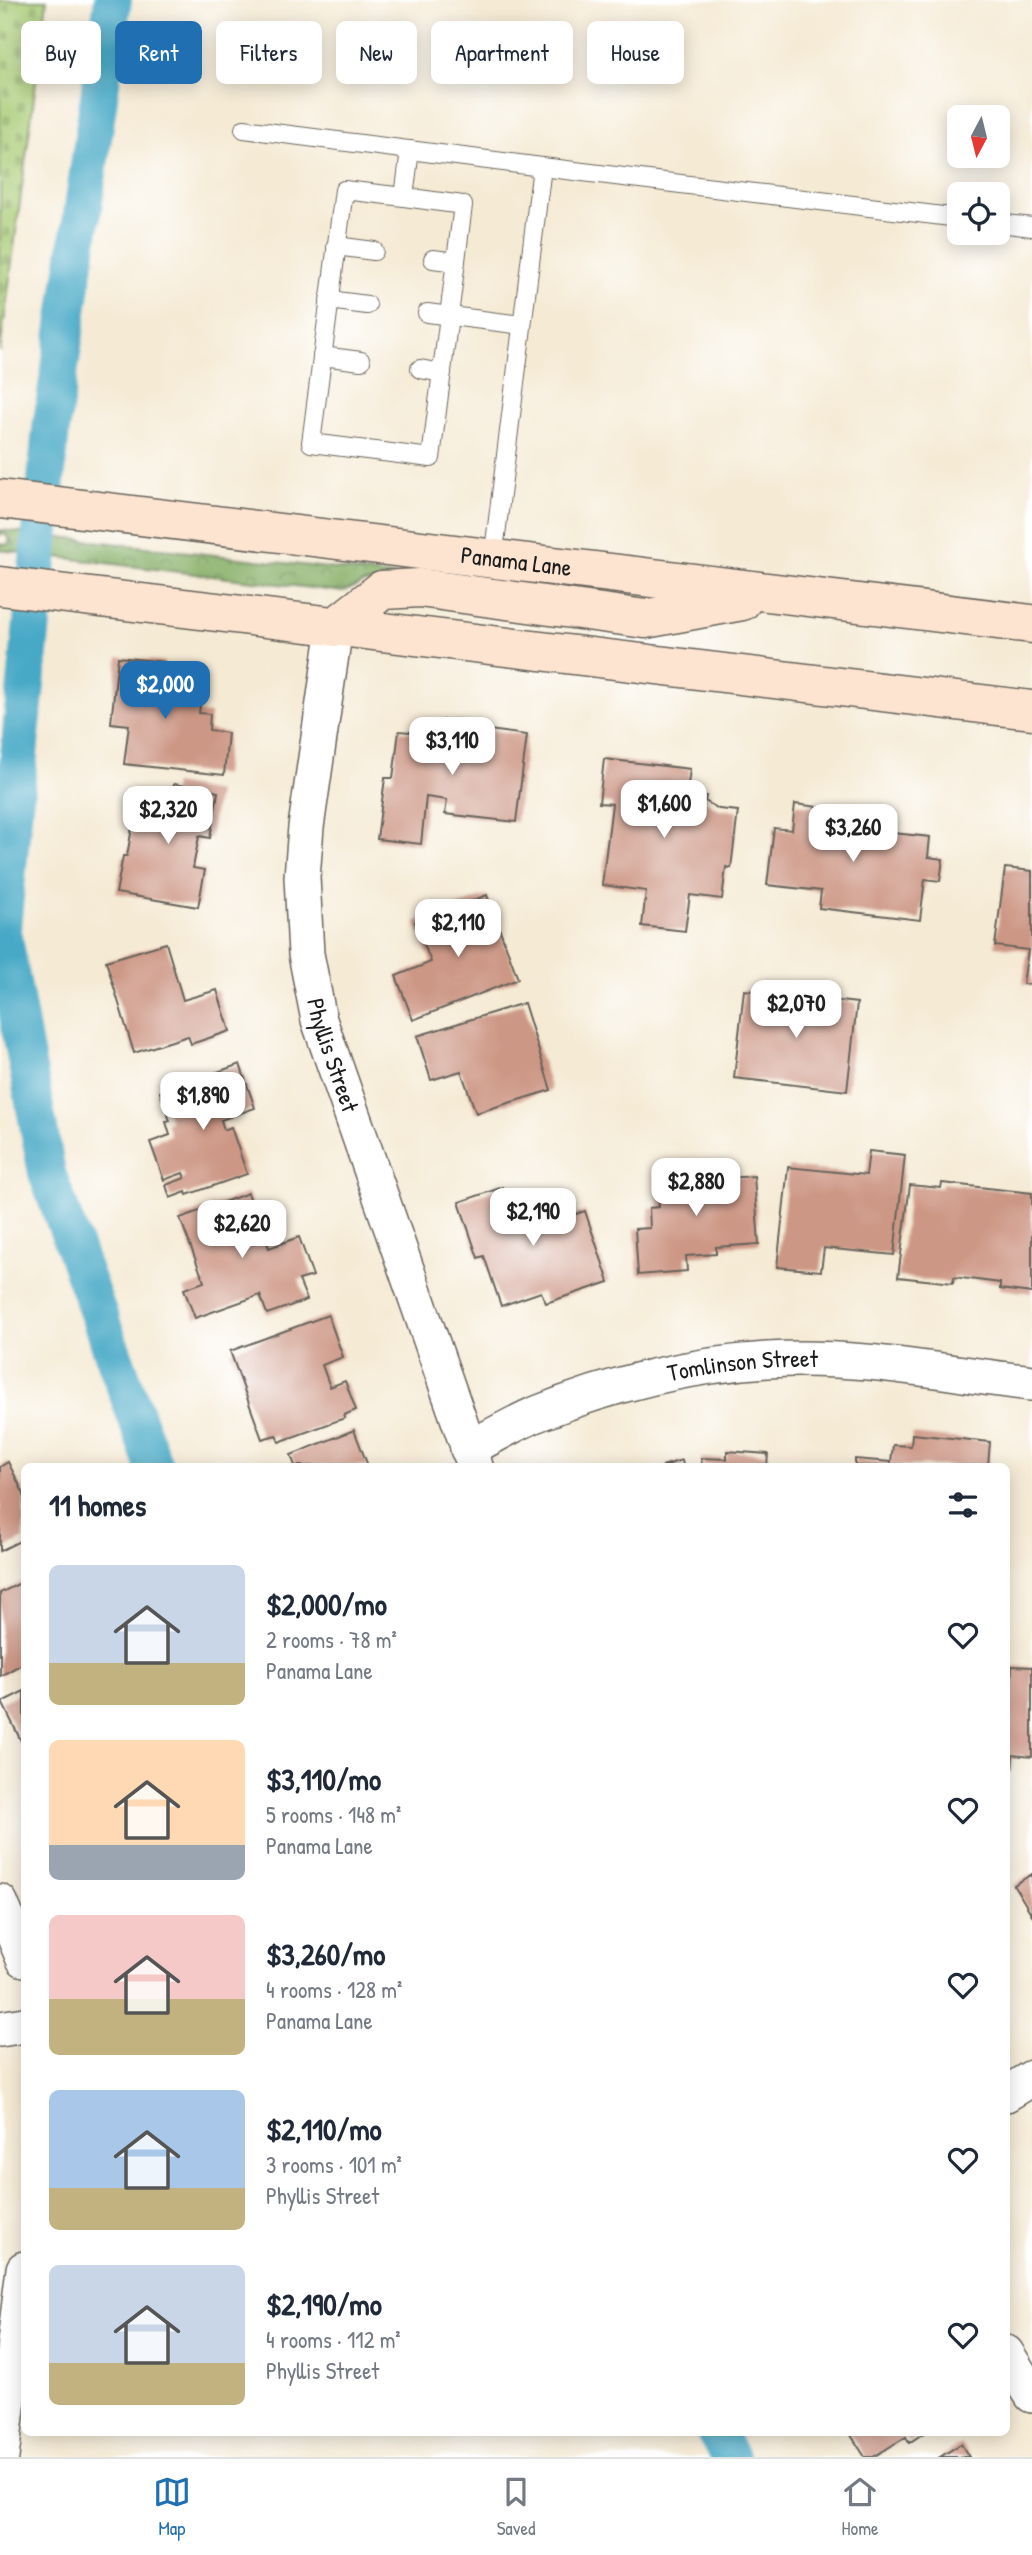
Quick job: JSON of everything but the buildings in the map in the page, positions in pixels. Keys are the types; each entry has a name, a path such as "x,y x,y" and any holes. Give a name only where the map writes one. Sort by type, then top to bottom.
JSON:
{"main road":[{"name":"Panama Lane","path":"0,499 1032,624"},
{"path":"0,586 1032,710"},
{"path":"335,627 382,590 420,588 645,619 782,594"}],"street":[{"name":"Phyllis Street","path":"335,627 306,827 302,877 306,954 319,1020 471,1458"},
{"name":"Tomlinson Street","path":"471,1458 532,1416 609,1388 687,1369 768,1360 848,1361 1032,1383"},
{"path":"0,1902 21,1952"},
{"path":"0,2029 21,2026"},
{"path":"1010,2092 1032,2078"},
{"path":"1,2457 21,2294"},
{"path":"1010,2359 1032,2395"}],"lane":[{"path":"244,129 947,217"},
{"path":"404,197 410,150"},
{"path":"493,559 542,167"},
{"path":"344,190 463,205 431,458 311,443 337,246 344,190"},
{"path":"1010,224 1032,227"},
{"path":"337,246 374,251"},
{"path":"433,259 456,262"},
{"path":"329,300 367,306"},
{"path":"427,313 522,325"},
{"path":"322,356 361,361"},
{"path":"420,369 442,373"}],"green space":[{"path":"0,0 47,0 44,21 21,21 21,84 36,84 0,352"},
{"path":"0,530 431,580 364,583 343,592 0,550 0,544 7,545 10,540 4,533 0,535"}],"waterway":[{"path":"113,0 51,429 2,928 47,1173 153,1463"},
{"path":"717,2436 730,2457"}]}
